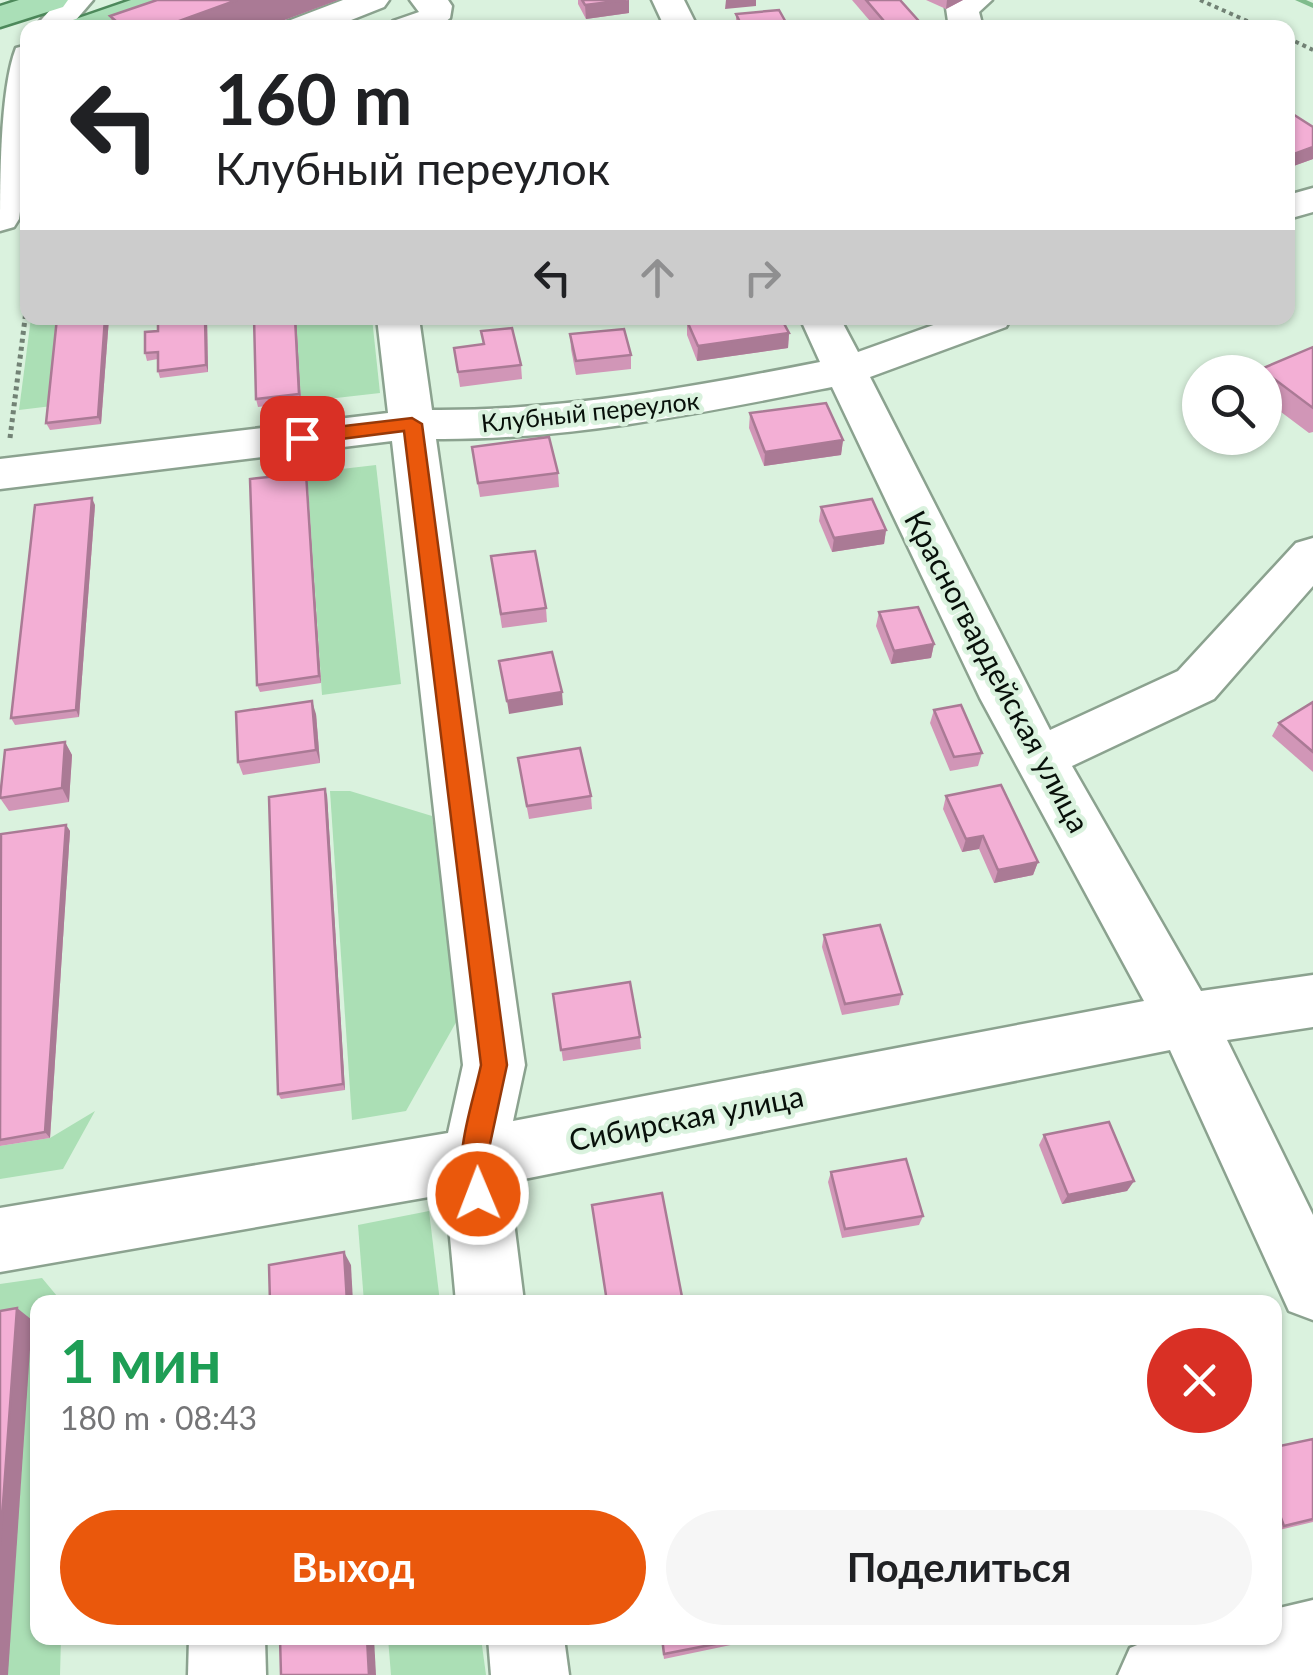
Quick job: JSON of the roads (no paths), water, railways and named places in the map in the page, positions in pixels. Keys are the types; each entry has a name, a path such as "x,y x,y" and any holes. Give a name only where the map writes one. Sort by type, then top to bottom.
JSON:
{"main road":[{"path":"0,17 52,0"},
{"path":"112,7 163,0"}],"street":[{"path":"57,20 76,0"},
{"path":"321,20 373,0"},
{"path":"426,0 436,6 434,18 428,20"},
{"path":"964,20 962,8 976,0"},
{"path":"0,219 20,105"},
{"path":"399,325 494,1065 474,1158 489,1295"},
{"name":"Красногвардейская улица","path":"824,325 1006,698 1186,1020 1313,1287"},
{"name":"Клубный переулок","path":"2,474 412,424 524,423 690,402 849,370 972,325"},
{"path":"1042,758 1196,685 1313,555"},
{"name":"Сибирская улица","path":"0,1240 474,1158 1186,1020 1313,1001"},
{"path":"1157,1675 1313,1638"},
{"path":"227,1645 227,1675"},
{"path":"527,1645 530,1675"}],"waterway":[{"path":"1299,0 1313,6"}]}
